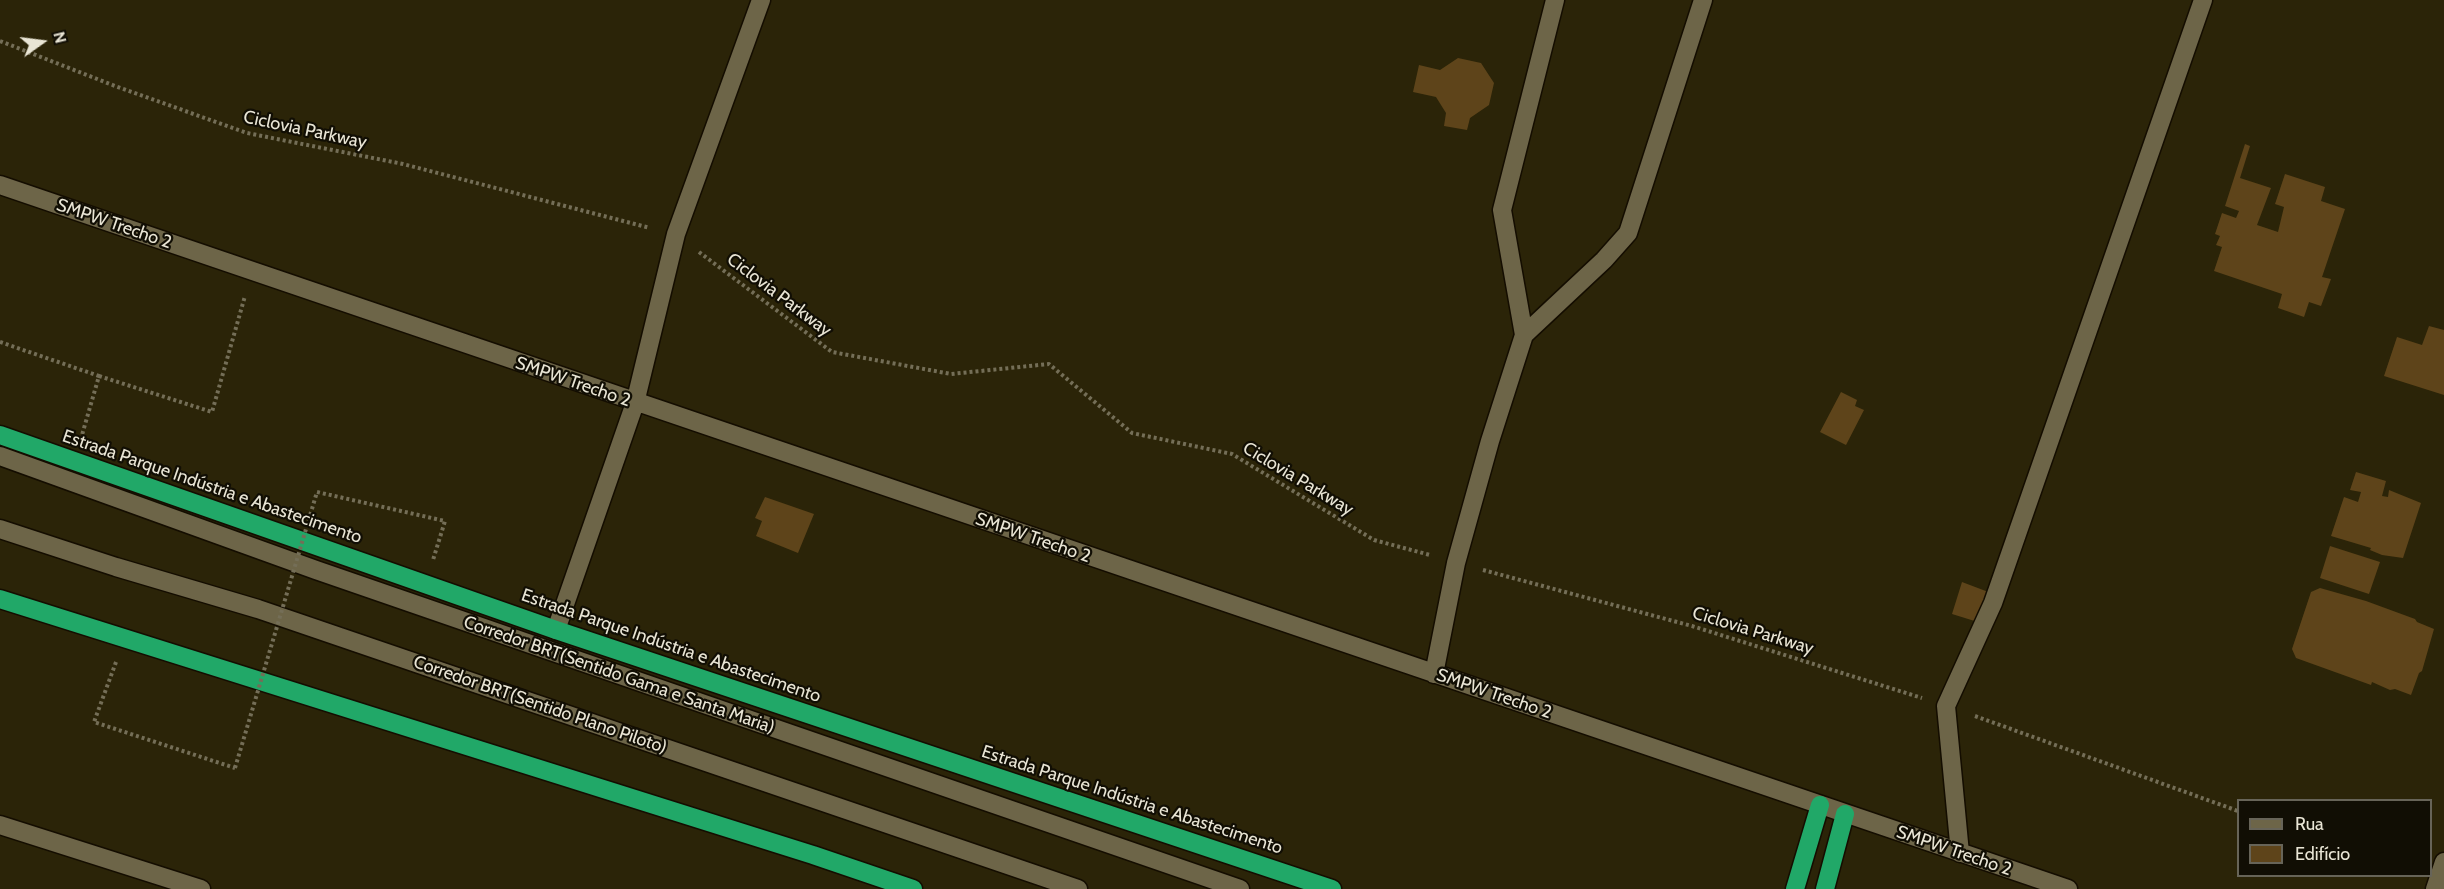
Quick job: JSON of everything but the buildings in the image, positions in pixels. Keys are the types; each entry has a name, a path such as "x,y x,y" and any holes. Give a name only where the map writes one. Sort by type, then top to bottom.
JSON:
{"highway":[{"name":"Estrada Parque Indústria e Abastecimento","path":"0,435 556,630 1332,889"},
{"path":"0,599 813,855 913,889"},
{"path":"1795,889 1820,805"},
{"path":"1825,889 1845,814"}],"street":[{"path":"556,630 635,403 675,234 761,0"},
{"path":"1434,674 1456,563 1490,441 1524,335 1502,210 1555,0"},
{"path":"1524,335 1604,260 1628,233 1703,0"},
{"path":"1960,853 1946,706 1993,603 2203,0"},
{"name":"SMPW Trecho 2","path":"0,185 2068,889"},
{"name":"Corredor BRT(Sentido Gama e Santa Maria)","path":"0,456 327,574 1240,889"},
{"name":"Corredor BRT(Sentido Plano Piloto)","path":"0,528 116,567 269,613 1078,889"},
{"path":"0,825 174,886 201,889"},
{"path":"2435,889 2435,882 2444,862"}],"path":[{"name":"Ciclovia Parkway","path":"0,41 114,86 247,133 403,164 675,234 832,352 951,374 1049,364 1132,433 1232,454 1374,540 1692,626 1946,706 2237,811"},
{"path":"0,342 212,412 252,272"},
{"path":"75,461 99,376"},
{"path":"124,638 94,722 235,768 317,492 446,520 425,584"}]}
